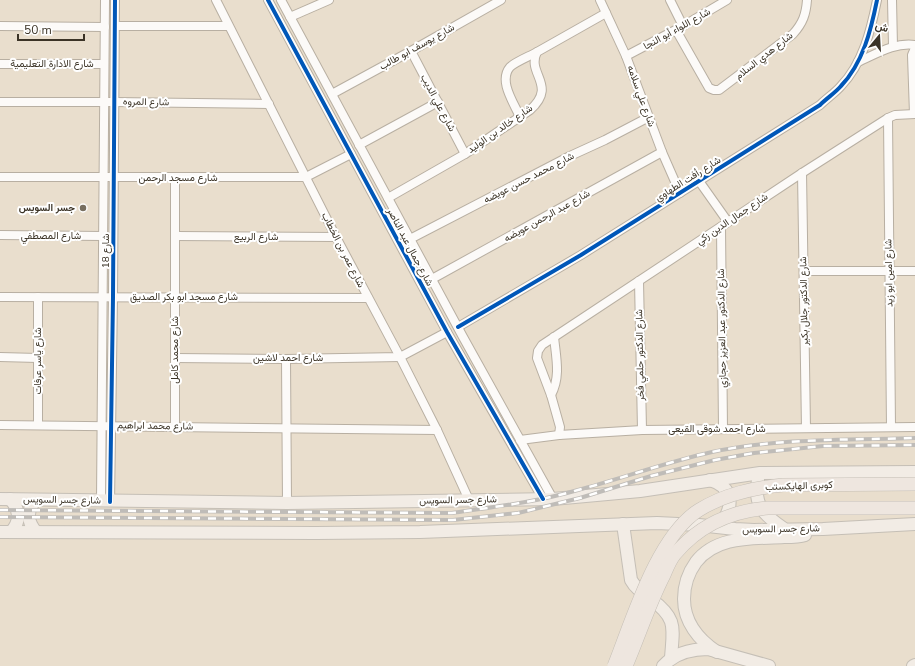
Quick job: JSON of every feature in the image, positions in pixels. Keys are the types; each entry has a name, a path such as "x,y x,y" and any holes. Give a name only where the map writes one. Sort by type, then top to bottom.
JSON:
{"highway":[{"name":"كوبرى الهايكستب","path":"614,666 653,568 676,531 698,511 718,500 740,492 783,485 915,484"},
{"name":"كوبرى الهايكستب","path":"626,666 657,589 674,555 690,538 707,525 726,516 751,509 915,508"}],"main road":[{"name":"شارع جسر السويس","path":"5,499 105,502 287,503 548,499 640,491 760,473 915,472"},
{"path":"760,473 756,488 759,504 767,517 783,528"},
{"path":"710,480 718,482 724,487 730,501 730,509 719,527"},
{"path":"5,499 15,505 19,519 16,526 5,532"},
{"path":"36,500 31,505 28,512 28,520 31,527 36,532"},
{"name":"شارع جسر السويس","path":"5,532 420,532 624,524 678,524 754,530 915,524"},
{"path":"624,524 631,580 636,588 668,613 672,622 673,634 667,662"},
{"path":"717,652 699,636 690,624 685,609 685,586 691,571 700,557 728,541 803,536 810,532 813,528"},
{"path":"667,662 684,652 698,649 717,652 769,666"}],"street":[{"name":"شارع 18","path":"105,0 102,297 102,426 105,502"},
{"name":"شارع 18","path":"105,502 111,426 115,0"},
{"name":"شارع عمر بن الخطاب","path":"216,0 336,237 437,430 469,500"},
{"name":"شارع جمال عبد الناصر","path":"268,0 447,332 548,499"},
{"name":"شارع جمال عبد الناصر","path":"281,0 520,440 548,499"},
{"path":"290,16 330,0"},
{"name":"شارع يوسف ابو طالب","path":"332,94 501,0"},
{"name":"شارع علي سلامه","path":"600,0 626,56 662,152 680,193"},
{"path":"670,0 680,28"},
{"name":"شارع اللواء أبو النجا","path":"626,56 680,28 727,0"},
{"name":"شارع هدي السلام","path":"680,28 709,88 719,90 793,34 800,26 804,18 807,0"},
{"name":"شارع رأفت الطهاوي","path":"458,327 581,256 820,105 842,85 858,62 867,41 877,0"},
{"path":"892,0 893,46"},
{"path":"520,117 506,85 506,75 510,67 606,13"},
{"path":"0,26 105,27"},
{"path":"115,26 228,26"},
{"path":"858,62 893,46 902,44 915,45"},
{"path":"915,48 912,55 915,114"},
{"name":"شارع علي الديب","path":"411,51 465,154"},
{"name":"شارع خالد بن الوليد","path":"388,198 465,154 520,117 536,104 542,89 541,80 534,66 534,58 537,52"},
{"name":"شارع الادارة التعليمية","path":"0,64 104,64"},
{"name":"شارع المروه","path":"0,102 269,104"},
{"path":"359,145 438,102"},
{"name":"شارع جمال الدين زكي","path":"559,435 560,427 537,358 538,351 542,345 888,118 895,115 915,114"},
{"name":"شارع محمد حسن عويضه","path":"410,240 570,156 649,117"},
{"name":"شارع امين ابو زيد","path":"888,118 891,427"},
{"name":"شارع عبد الرحمن عويضه","path":"432,279 662,152"},
{"name":"شارع مسجد الرحمن","path":"0,177 306,178 351,154"},
{"name":"شارع الدكتور جلال بكير","path":"802,173 806,428"},
{"name":"شارع محمد كامل","path":"175,178 175,426"},
{"path":"699,182 728,222"},
{"name":"شارع الدكتور عبد العزيز حجازي","path":"721,227 723,429"},
{"name":"شارع المصطفي","path":"0,235 103,236"},
{"name":"شارع الربيع","path":"175,236 336,237"},
{"path":"804,271 915,271"},
{"name":"شارع الدكتور حلمي فخر","path":"639,281 642,430"},
{"name":"شارع مسجد ابو بكر الصديق","path":"0,297 368,298"},
{"name":"شارع ياسر عرفات","path":"38,297 38,425"},
{"path":"400,357 447,332"},
{"path":"550,395 554,389 557,376 554,337"},
{"path":"0,357 38,358"},
{"name":"شارع احمد لاشين","path":"175,358 400,357"},
{"path":"286,358 287,503"},
{"name":"شارع محمد ابراهيم","path":"0,425 437,430"},
{"name":"شارع احمد شوقى القيعى","path":"520,440 559,435 642,430 915,427"}],"railway":[{"path":"0,510 452,513 547,498 695,456 737,447 813,440 915,438"},
{"path":"0,517 453,520 518,513 580,498 651,476 715,460 754,453 823,446 915,445"}],"cycle path":[{"path":"110,502 115,0"},
{"path":"268,0 447,332 543,499"},
{"path":"458,327 581,255 820,105 839,89 855,67 869,34 877,0"}],"place":[{"name":"جسر السويس","path":"83,208"}]}
